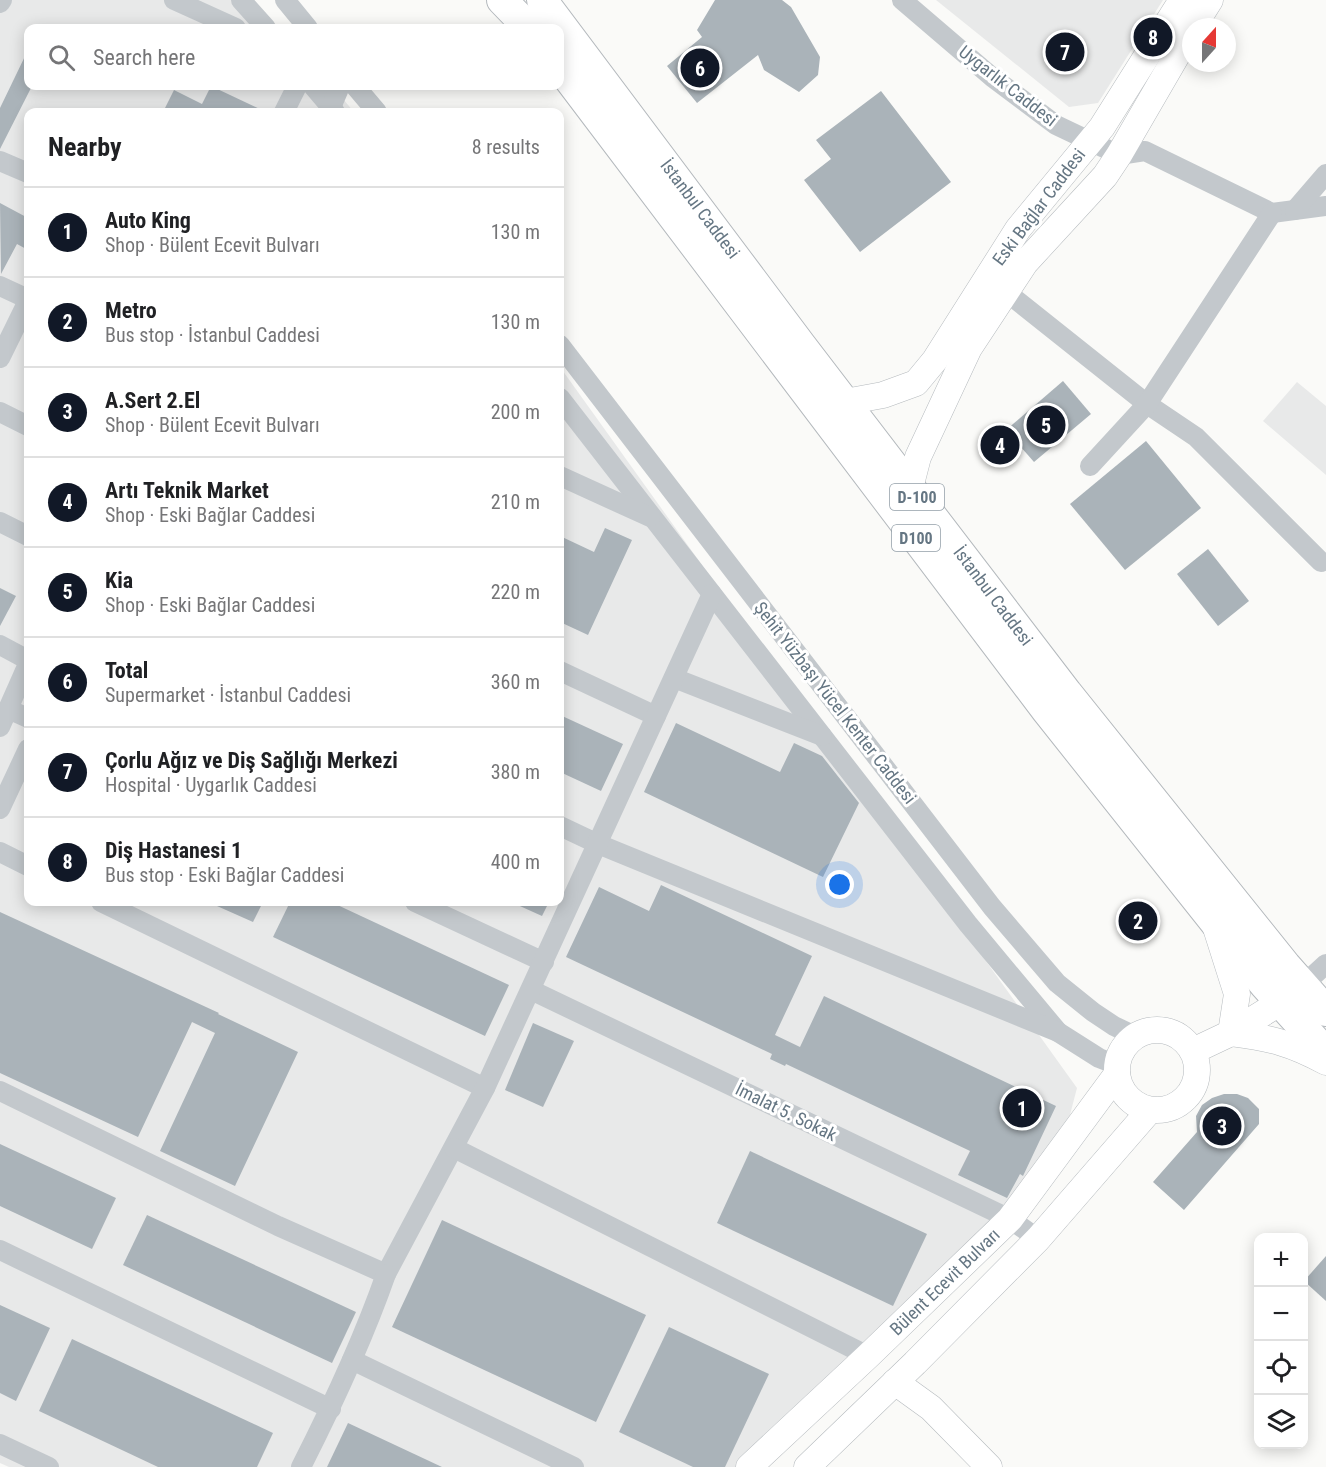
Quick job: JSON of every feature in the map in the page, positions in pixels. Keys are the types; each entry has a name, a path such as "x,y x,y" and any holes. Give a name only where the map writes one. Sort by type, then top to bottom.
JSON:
{"highway":[{"path":"502,0 526,24"},
{"path":"509,0 527,24"},
{"name":"İstanbul Caddesi","path":"542,0 560,24"},
{"path":"566,0 588,44 686,190"},
{"name":"İstanbul Caddesi","path":"564,29 1292,994 1326,1053"},
{"name":"İstanbul Caddesi","path":"564,72 1047,711 1213,919 1292,994 1326,1011"}],"main road":[{"name":"Eski Bağlar Caddesi","path":"845,402 883,395 916,384 935,360 1018,229 1102,128 1182,0"},
{"path":"1199,18 1210,0"},
{"name":"Eski Bağlar Caddesi","path":"910,488 918,458 969,348 1025,263 1105,176 1182,46"},
{"path":"1213,919 1237,994 1231,1033"},
{"path":"1193,1051 1231,1033 1292,994"},
{"path":"1161,1029 1174,1033 1185,1040 1193,1051 1197,1063 1197,1077 1193,1089 1185,1100 1174,1107 1150,1110 1136,1105 1127,1097 1119,1084 1117,1069 1119,1057 1125,1045 1135,1036 1147,1030 1161,1029"},
{"path":"1231,1033 1266,1038 1300,1047 1326,1062"},
{"name":"Bülent Ecevit Bulvarı","path":"749,1467 1010,1219 1117,1069"},
{"path":"807,1467 1038,1239 1150,1110"},
{"path":"895,1382 931,1408 989,1467"}],"street":[{"path":"174,0 227,24"},
{"path":"241,0 263,24"},
{"path":"285,0 305,24"},
{"name":"Uygarlık Caddesi","path":"902,0 992,77 1056,125 1119,155 1145,151 1272,213"},
{"path":"286,108 295,90"},
{"path":"316,90 329,108"},
{"path":"332,108 339,90"},
{"path":"358,90 374,108"},
{"path":"0,161 24,171"},
{"path":"1295,210 1326,174"},
{"path":"1089,466 1147,404 1272,213 1326,206"},
{"path":"0,286 24,298"},
{"path":"1005,291 1147,404 1196,437 1321,562"},
{"path":"0,358 24,308"},
{"name":"Şehit Yüzbaşı Yücel Kenter Caddesi","path":"564,350 992,907 1057,983 1093,1012 1135,1036"},
{"name":"Şehit Yüzbaşı Yücel Kenter Caddesi","path":"564,403 968,924 1058,1032"},
{"path":"0,412 24,424"},
{"path":"564,478 655,520"},
{"path":"0,522 24,534"},
{"path":"301,1467 331,1409 386,1274 485,1088 712,594"},
{"path":"0,645 24,660"},
{"path":"0,727 24,671"},
{"path":"564,673 656,716"},
{"path":"674,678 823,736"},
{"path":"8,709 24,716"},
{"path":"0,809 24,758"},
{"path":"564,828 598,844 1058,1032 1117,1069"},
{"path":"0,852 24,864"},
{"path":"109,906 485,1088"},
{"path":"425,906 544,962"},
{"path":"1292,994 1326,964"},
{"name":"İmalat 5. Sokak","path":"531,990 1010,1219 1038,1239"},
{"path":"0,1091 278,1226 386,1274"},
{"path":"454,1148 868,1356"},
{"path":"0,1250 331,1409"},
{"path":"352,1360 574,1467"},
{"path":"0,1444 49,1467"}],"shaded area":[{"path":"0,0 250,0 273,24 24,24 24,90 335,90 351,108 24,108 24,906 564,906 564,373 1077,1088 1066,1130 1034,1204 769,1467 9,1467 0,1463"},
{"path":"936,0 1163,0 1098,103 1069,107"},
{"path":"1297,382 1326,406 1326,475 1263,421"}],"building":[{"path":"715,0 782,0 791,7 820,57 818,75 799,92 764,70 758,55 697,103 667,66 702,37 697,30"},
{"path":"24,58 24,90 30,90 0,149 0,108"},
{"path":"174,90 202,104 209,90 219,90 258,108 165,108"},
{"path":"881,91 951,182 860,252 804,180 831,159 816,140"},
{"path":"0,203 24,216 24,248 17,244 1,274"},
{"path":"1063,381 1091,414 1034,462 1006,430"},
{"path":"1146,441 1201,508 1125,570 1070,504"},
{"path":"605,528 632,540 588,635 564,624 564,538 594,552"},
{"path":"1208,549 1249,601 1218,626 1177,574"},
{"path":"0,588 16,596 0,626"},
{"path":"564,717 623,744 601,791 564,774"},
{"path":"676,723 780,772 794,743 822,756 859,803 823,877 644,792"},
{"path":"661,885 812,956 775,1035 800,1047 824,996 1056,1106 1023,1176 1020,1174 1007,1198 958,1175 970,1151 786,1064 785,1066 770,1059 772,1054 566,957 599,887 649,911"},
{"path":"217,906 261,906 253,922"},
{"path":"288,906 340,906 509,985 485,1036 273,937"},
{"path":"520,906 547,906 542,916"},
{"path":"0,912 298,1052 235,1186 160,1151 215,1033 192,1022 138,1137 0,1073"},
{"path":"533,1023 574,1041 543,1107 505,1090"},
{"path":"1224,1094 1237,1094 1248,1098 1259,1109 1259,1124 1184,1210 1153,1182 1197,1132 1196,1116 1202,1105"},
{"path":"0,1144 116,1198 92,1249 0,1206"},
{"path":"750,1151 927,1234 893,1306 717,1223"},
{"path":"147,1215 356,1312 332,1363 123,1265"},
{"path":"442,1220 646,1315 596,1422 392,1327"},
{"path":"1326,1256 1326,1301 1308,1285 1308,1276"},
{"path":"0,1305 50,1328 16,1401 0,1393"},
{"path":"669,1327 769,1374 725,1467 693,1467 619,1432"},
{"path":"72,1339 273,1433 257,1467 158,1467 39,1411"},
{"path":"348,1423 442,1467 327,1467"}],"place":[{"name":"Diş Hastanesi 1","path":"1153,37"},
{"name":"Çorlu Ağız ve Diş Sağlığı Merkezi","path":"1065,52"},
{"name":"Total","path":"700,68"},
{"name":"Kia","path":"1046,425"},
{"name":"Artı Teknik Market","path":"1000,445"},
{"name":"Metro","path":"1138,921"},
{"name":"Auto King","path":"1022,1108"},
{"name":"A.Sert 2.El","path":"1222,1126"}]}
